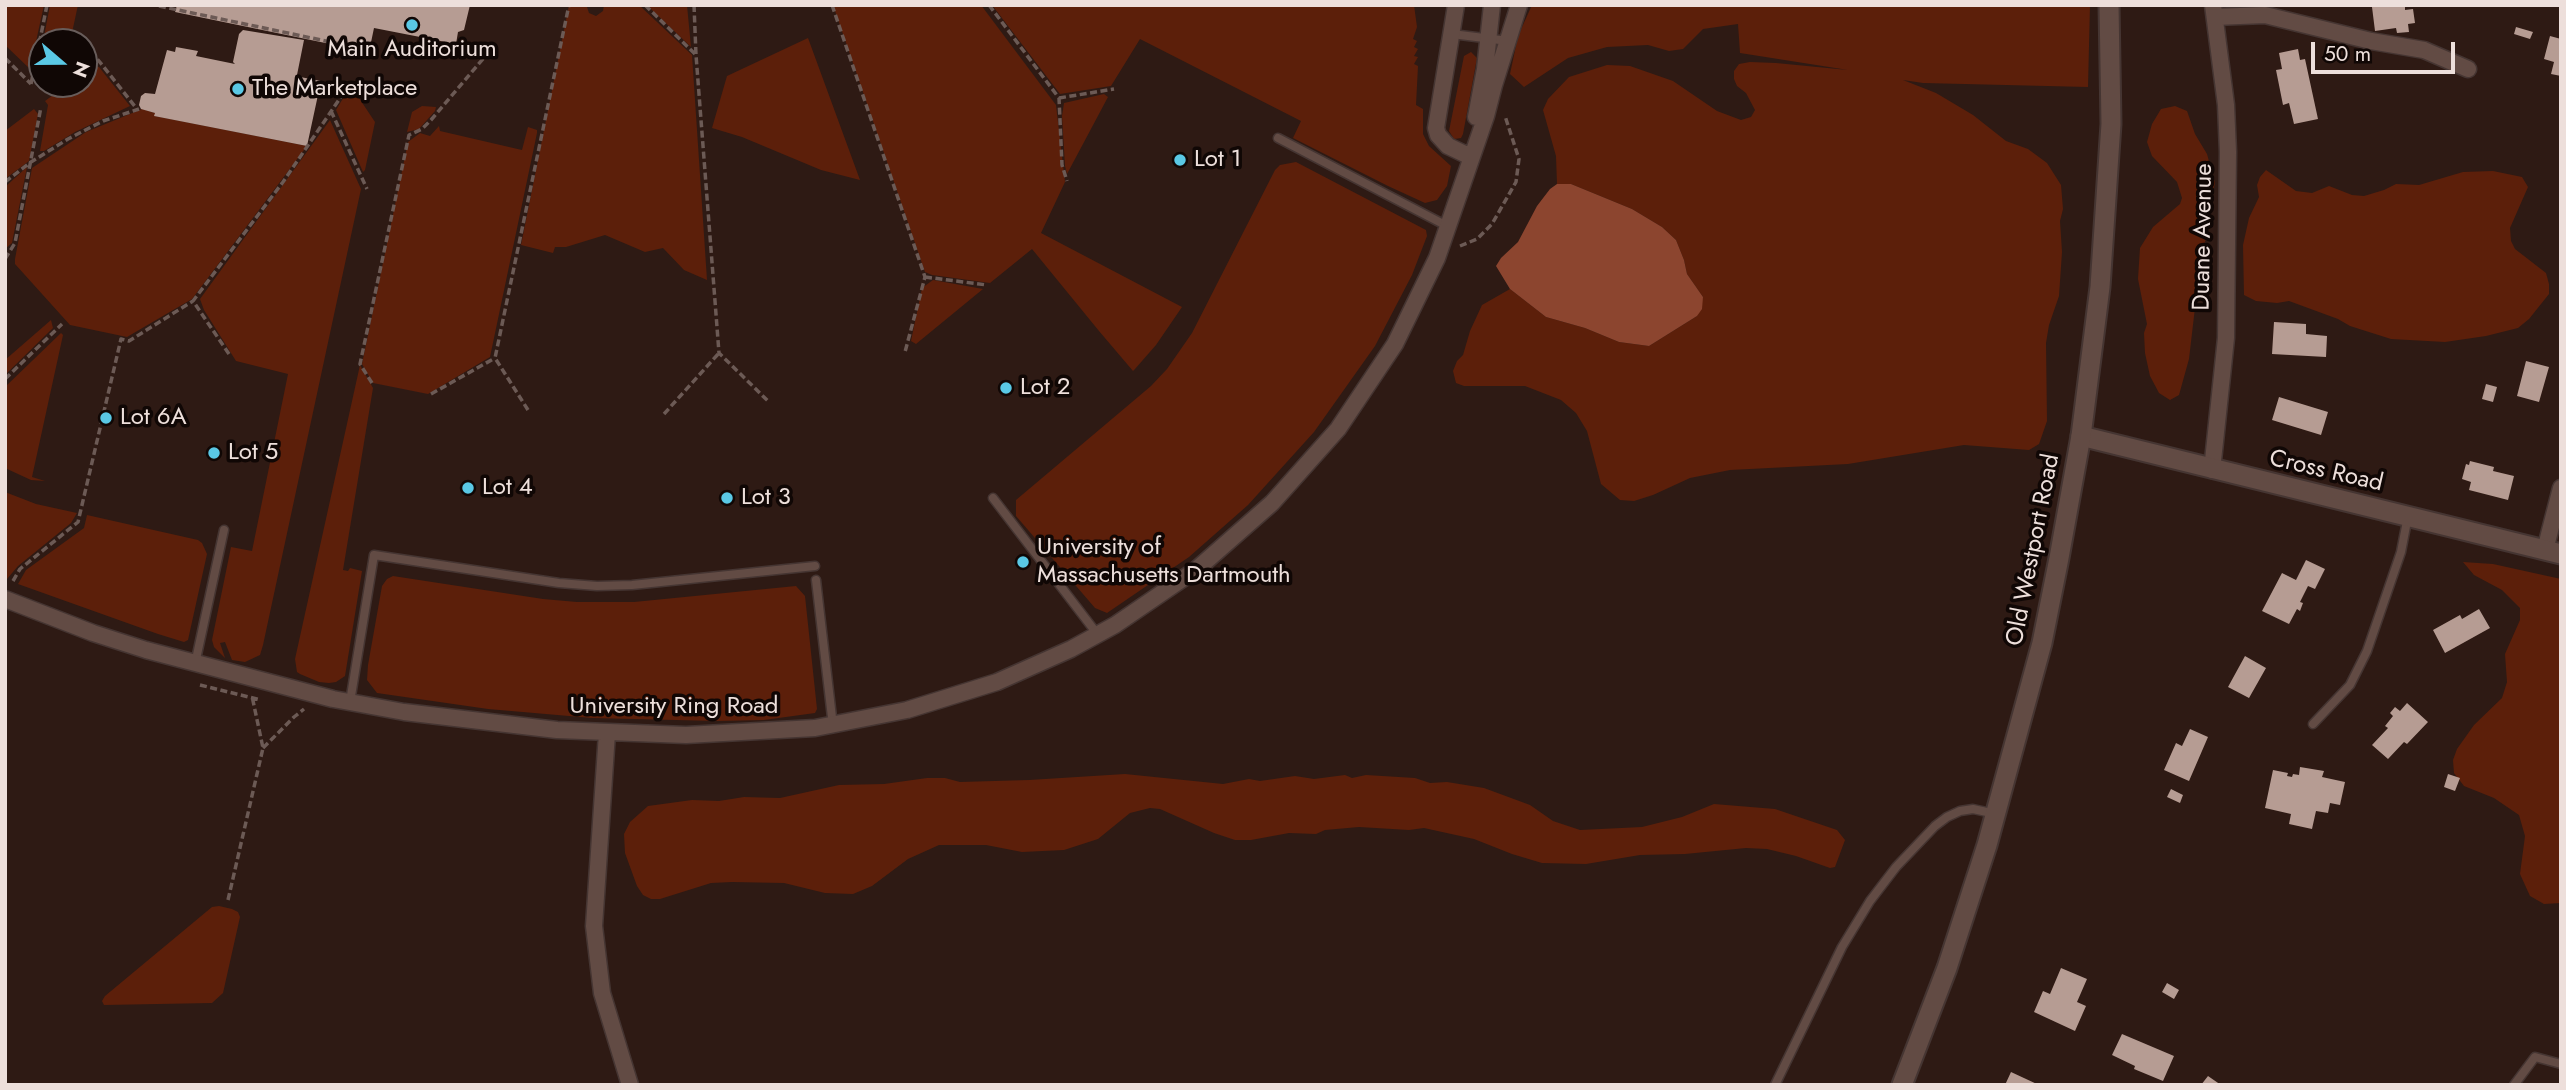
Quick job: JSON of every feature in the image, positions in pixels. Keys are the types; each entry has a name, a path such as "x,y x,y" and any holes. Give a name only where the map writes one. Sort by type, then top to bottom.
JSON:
{"main road":[{"name":"Old Westport Road","path":"1902,1085 1947,968 1996,814 2042,643 2081,436 2100,287 2111,124 2109,5"},
{"name":"Cross Road","path":"2081,436 2553,552"}],"street":[{"path":"1455,5 1436,128 1438,135 1448,146 1471,157"},
{"name":"University Ring Road","path":"1471,157 1492,5"},
{"name":"University Ring Road","path":"5,599 117,641 195,664 350,702 498,724 607,733 736,734 833,726 965,694 1035,666 1098,635 1157,599 1245,529 1304,469 1338,429 1381,367 1411,313 1440,250 1486,116 1519,5"},
{"path":"2214,11 2265,15 2371,41 2424,50 2468,69"},
{"name":"Duane Avenue","path":"2212,470 2226,338 2228,152 2226,105 2214,11"},
{"path":"2553,552 2561,488"},
{"path":"607,733 594,926 602,993 629,1085"}],"lane":[{"path":"1452,34 1508,41"},
{"path":"1278,138 1449,226"},
{"path":"993,498 1098,635"},
{"path":"2313,724 2350,685 2367,651 2401,552 2407,516"},
{"path":"195,664 223,530"},
{"path":"350,702 374,555 559,583 597,586 632,585 815,566"},
{"path":"816,580 833,726"},
{"path":"1775,1085 1842,947 1870,901 1896,867 1947,817 1973,808 1996,814"},
{"path":"2514,1085 2535,1057 2561,1063"}],"path":[{"path":"5,58 31,83 47,5"},
{"path":"528,410 495,358 569,5"},
{"path":"645,5 696,55"},
{"path":"694,5 719,353 769,402"},
{"path":"832,5 925,277 905,352"},
{"path":"989,5 1059,99 1062,165 1067,181"},
{"path":"159,6 364,49"},
{"path":"372,383 360,364 409,135 422,129 431,120 493,47"},
{"path":"5,182 31,162 103,121 138,109 98,60"},
{"path":"1440,250 1464,245 1482,235 1502,209 1519,174 1519,159 1494,85"},
{"path":"1059,99 1114,89"},
{"path":"13,581 20,569 78,522 121,339 129,341 193,301 283,182 345,91"},
{"path":"5,259 15,243 41,107"},
{"path":"331,111 366,189"},
{"path":"925,277 987,285"},
{"path":"193,301 229,354"},
{"path":"5,379 62,324"},
{"path":"664,414 719,353"},
{"path":"431,394 495,358"},
{"path":"200,685 252,696 263,748 228,900"},
{"path":"263,748 294,716 304,709 311,712"}],"shaded area":[{"path":"5,5 44,5 39,28 28,28 28,67 5,45"},
{"path":"50,5 78,5 73,28 46,28"},
{"path":"569,5 587,7 589,13 596,16 603,11 604,5 639,5 692,55 707,280 684,270 663,248 645,252 605,235 566,247 555,247 553,253 521,245"},
{"path":"647,5 687,5 691,47 652,10"},
{"path":"833,5 981,5 1056,105 1065,182 1041,233 1182,307 1156,345 1133,371 1032,249 990,283 925,272"},
{"path":"992,5 1414,5 1417,27 1413,39 1417,41 1414,47 1418,49 1414,56 1418,57 1414,64 1418,66 1416,105 1423,109 1423,134 1429,146 1451,166 1447,186 1437,200 1425,203 1388,186 1293,138 1301,121 1140,39 1111,86 1060,94"},
{"path":"1532,5 2090,5 2088,87 1923,83 1903,80 1936,93 1973,115 2006,141 2028,149 2047,163 2061,185 2063,209 2060,221 2062,252 2059,296 2046,343 2047,421 2039,444 2029,450 1964,445 1848,464 1730,470 1690,478 1634,501 1620,500 1601,484 1587,431 1576,413 1561,400 1525,386 1464,386 1456,383 1453,371 1463,355 1482,305 1510,289 1546,317 1585,328 1619,342 1649,346 1697,316 1703,297 1687,274 1676,240 1662,227 1632,209 1571,184 1557,184 1556,156 1543,110 1548,99 1569,77 1607,65 1630,66 1673,81 1717,111 1741,120 1751,117 1755,110 1734,79 1734,71 1739,64 1776,63 1848,70 1740,53 1738,24 1703,29 1683,49 1669,51 1648,45 1607,47 1568,58 1524,87 1510,74 1518,36"},
{"path":"808,38 860,180 821,170 742,137 712,128 727,76"},
{"path":"1471,52 1477,58 1463,134 1461,138 1454,139 1449,131 1464,56"},
{"path":"98,67 130,106 40,151 48,105 45,101 49,98 98,98"},
{"path":"1104,94 1108,97 1067,174 1062,116 1064,103"},
{"path":"345,95 359,98 375,122 363,172 336,110"},
{"path":"422,106 436,107 419,129 407,132 412,112"},
{"path":"2175,106 2187,111 2195,134 2207,154 2215,183 2206,219 2206,239 2197,264 2198,282 2189,359 2179,395 2170,400 2159,393 2150,376 2145,353 2144,333 2147,324 2138,279 2140,248 2153,227 2180,204 2182,198 2177,182 2152,156 2147,142 2152,124 2161,109"},
{"path":"34,109 38,114 29,161 5,179 5,131"},
{"path":"142,109 155,113 155,116 307,146 192,299 127,337 70,325 15,264 15,259 32,168 86,132"},
{"path":"330,120 361,189 263,645 260,655 245,662 232,660 225,642 220,643 225,658 214,647 212,640 231,547 252,551 288,374 236,361 200,299"},
{"path":"439,126 440,131 522,150 528,127 537,130 537,133 490,357 428,394 373,383 362,364 408,142 420,133 430,136"},
{"path":"1296,162 1426,230 1427,236 1412,275 1375,346 1314,432 1248,505 1189,557 1107,613 1095,608 1016,516 1016,500 1151,386 1167,369 1192,333 1275,170 1280,165"},
{"path":"27,167 12,243 5,249 5,187"},
{"path":"2266,170 2296,191 2312,193 2329,186 2352,195 2364,196 2396,184 2419,185 2463,172 2493,171 2522,177 2528,187 2510,228 2511,241 2515,249 2546,273 2549,294 2518,328 2445,342 2391,339 2350,326 2289,301 2256,301 2244,295 2243,245 2249,218 2259,197 2257,185"},
{"path":"1557,184 1571,184 1632,209 1662,227 1676,240 1687,274 1703,297 1702,309 1697,316 1649,346 1619,342 1585,328 1546,317 1510,289 1496,266 1518,242 1537,206"},
{"path":"933,280 983,289 916,344 911,341 922,288"},
{"path":"51,320 53,328 5,375 5,360"},
{"path":"61,333 63,335 32,477 45,481 31,480 5,468 5,387"},
{"path":"360,365 373,388 343,570 348,571 350,568 362,571 345,676 336,682 319,682 297,672 295,659"},
{"path":"5,492 36,504 77,513 71,523 18,566 7,579"},
{"path":"87,515 202,543 207,554 188,640 184,642 158,634 18,584 26,570 84,528"},
{"path":"2463,562 2493,564 2561,579 2561,903 2544,904 2530,896 2520,874 2525,836 2519,815 2494,798 2464,786 2454,773 2453,760 2457,749 2474,725 2502,698 2507,682 2505,654 2520,620 2520,608 2502,590 2474,575"},
{"path":"393,576 577,602 634,602 796,586 805,596 817,709 815,713 764,720 592,718 488,709 377,693 367,680 368,665 382,586"},
{"path":"1125,774 1223,784 1295,776 1314,779 1345,775 1352,778 1366,775 1415,778 1430,783 1447,782 1484,788 1530,805 1553,821 1580,830 1642,827 1682,817 1714,804 1775,809 1837,830 1845,840 1835,867 1830,868 1767,849 1746,848 1640,855 1586,864 1542,863 1474,839 1424,828 1409,830 1359,827 1325,830 1316,834 1289,833 1235,840 1160,809 1150,808 1130,813 1098,839 1064,850 1022,852 986,845 939,845 908,859 872,886 853,894 825,893 784,883 732,882 711,883 660,899 643,895 625,853 624,834 630,822 648,806 692,800 780,798 839,785 884,784 927,778 945,778 960,782"},
{"path":"219,906 238,912 240,917 223,993 212,1003 104,1005 102,1001 105,996 212,907"}],"building":[{"path":"177,5 470,5 464,30 458,32 456,44 374,28 369,52 175,12"},
{"path":"2405,5 2405,10 2413,9 2415,23 2408,24 2409,32 2397,33 2396,28 2375,31 2372,7"},
{"path":"2516,27 2533,32 2530,39 2514,34"},
{"name":"The Marketplace","path":"243,30 304,40 295,76 321,81 307,146 154,116 155,113 141,109 141,96 145,93 155,94 167,50 175,52 176,47 198,51 196,56 235,64 233,62 239,34"},
{"path":"2550,36 2561,39 2561,76 2551,74 2554,62 2544,59"},
{"path":"2298,49 2300,60 2305,59 2318,119 2294,124 2289,103 2283,105 2276,70 2282,69 2279,53"},
{"path":"2274,322 2306,324 2306,334 2327,336 2326,357 2272,354"},
{"path":"2526,361 2549,367 2539,402 2517,396"},
{"path":"2486,384 2497,387 2493,402 2482,399"},
{"path":"2279,397 2328,412 2321,435 2272,420"},
{"path":"2470,461 2514,476 2508,500 2469,490 2471,482 2462,479 2466,464 2469,465"},
{"path":"2306,560 2325,569 2315,589 2308,586 2300,602 2303,603 2300,611 2297,609 2289,624 2262,611 2282,573 2296,580"},
{"path":"2479,609 2490,628 2445,653 2433,630 2460,615 2462,619"},
{"path":"2245,656 2266,668 2249,698 2228,687"},
{"path":"2407,703 2428,722 2388,759 2372,745 2388,728 2385,726 2393,716 2390,713 2395,707 2400,711"},
{"path":"2190,729 2208,737 2189,781 2164,770 2176,743 2182,746"},
{"path":"2300,767 2324,771 2322,777 2345,782 2340,805 2330,803 2328,813 2316,811 2312,829 2289,824 2291,814 2265,808 2273,770 2288,773 2287,776 2292,777 2293,774 2299,775"},
{"path":"2448,774 2460,778 2455,791 2444,787"},
{"path":"2171,789 2183,795 2180,803 2167,797"},
{"path":"2061,968 2087,979 2077,1002 2086,1006 2075,1031 2034,1012 2043,991 2050,994"},
{"path":"2167,983 2179,990 2174,999 2162,992"},
{"path":"2122,1034 2174,1056 2163,1081 2134,1069 2135,1066 2112,1055"},
{"path":"2011,1072 2039,1085 2005,1085"},
{"path":"2208,1076 2221,1085 2201,1085"}],"place":[{"name":"Main Auditorium","path":"412,25"},
{"name":"The Marketplace","path":"238,89"},
{"name":"Lot 1","path":"1180,160"},
{"name":"Lot 2","path":"1006,388"},
{"name":"Lot 6A","path":"106,418"},
{"name":"Lot 5","path":"214,453"},
{"name":"Lot 4","path":"468,488"},
{"name":"Lot 3","path":"727,498"},
{"name":"University of Massachusetts Dartmouth","path":"1023,562"}]}
